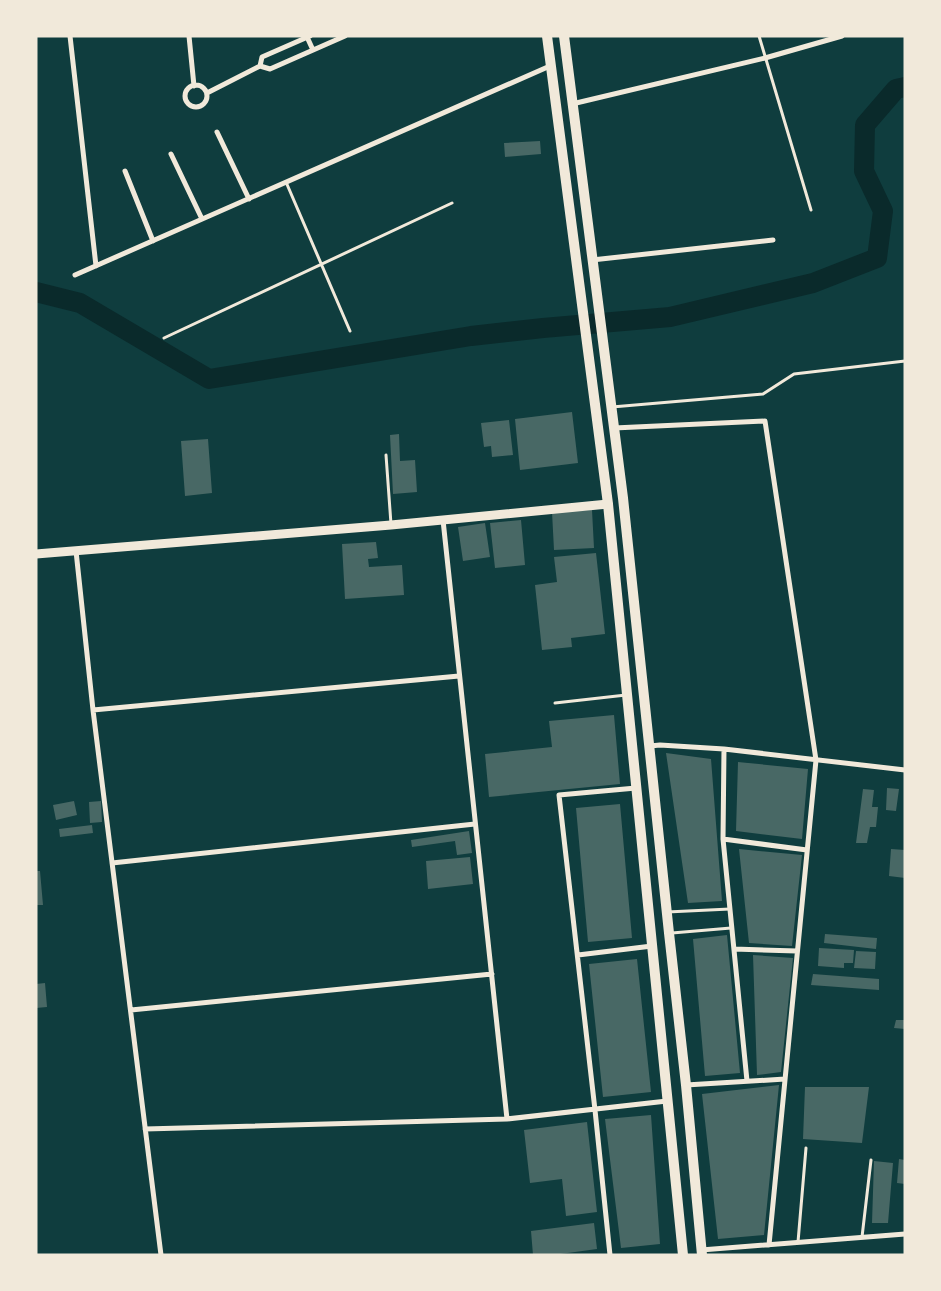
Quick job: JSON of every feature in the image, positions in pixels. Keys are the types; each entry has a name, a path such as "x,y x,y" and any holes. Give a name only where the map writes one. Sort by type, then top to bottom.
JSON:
{"main road":[{"path":"547,36 608,504 683,1255"},
{"path":"564,36 624,508 686,1084 702,1252"},
{"path":"681,1238 700,1236"}],"street":[{"path":"70,36 96,266"},
{"path":"189,36 194,86"},
{"path":"207,93 260,66 270,69 345,36"},
{"path":"572,104 765,58 842,36"},
{"path":"260,66 262,57 309,37 313,50"},
{"path":"75,275 551,66"},
{"path":"190,87 203,87 207,93 204,104 198,107 190,106 186,100 186,92 190,87"},
{"path":"217,132 249,199"},
{"path":"172,154 202,220"},
{"path":"125,171 153,241"},
{"path":"592,260 773,240"},
{"path":"614,428 765,421 816,760 769,1245"},
{"path":"36,554 391,525 608,504"},
{"path":"443,520 507,1119"},
{"path":"76,551 93,710 161,1255"},
{"path":"93,710 460,676"},
{"path":"649,746 724,749 905,770"},
{"path":"724,749 723,839 746,1081"},
{"path":"610,1255 559,795 636,788"},
{"path":"112,863 475,824"},
{"path":"723,839 807,850"},
{"path":"578,955 652,946"},
{"path":"734,949 797,951"},
{"path":"131,1010 492,974"},
{"path":"686,1084 785,1079"},
{"path":"146,1129 507,1119 667,1101"},
{"path":"702,1252 905,1234"}],"lane":[{"path":"759,36 811,210"},
{"path":"286,182 350,331"},
{"path":"164,338 452,203"},
{"path":"612,407 763,394 794,374 905,361"},
{"path":"386,455 391,525"},
{"path":"555,704 627,695"},
{"path":"667,912 730,909"},
{"path":"669,933 731,928"},
{"path":"798,1242 806,1148"},
{"path":"862,1238 871,1160"}],"building":[{"path":"540,141 541,154 505,157 504,143"},
{"path":"572,412 578,463 520,470 515,419"},
{"path":"509,420 513,455 492,457 491,446 484,447 481,423"},
{"path":"399,434 400,461 415,460 417,492 393,494 390,435"},
{"path":"208,439 212,493 185,496 181,441"},
{"path":"592,510 594,548 554,550 552,512"},
{"path":"521,520 525,565 495,568 490,523"},
{"path":"485,523 490,557 463,561 458,527"},
{"path":"376,542 378,558 368,559 369,567 402,565 404,595 345,599 342,544"},
{"path":"596,553 605,634 571,638 572,647 542,650 535,585 557,582 554,557"},
{"path":"614,715 620,784 489,797 485,754 552,747 549,721"},
{"path":"666,753 711,759 722,901 688,903"},
{"path":"738,762 808,769 802,839 736,831"},
{"path":"887,788 899,789 896,811 886,810"},
{"path":"863,789 874,790 872,807 878,807 876,827 870,827 867,843 856,843"},
{"path":"74,801 77,815 56,820 53,805"},
{"path":"101,801 102,822 90,823 89,802"},
{"path":"620,804 632,938 588,942 576,808"},
{"path":"92,825 93,833 60,837 59,829"},
{"path":"469,831 472,853 457,855 455,841 412,847 411,840"},
{"path":"739,849 802,855 792,946 749,943"},
{"path":"891,849 905,850 905,878 889,876"},
{"path":"470,857 473,884 428,889 426,861"},
{"path":"36,871 40,871 43,905 36,905"},
{"path":"825,934 877,938 876,949 824,943"},
{"path":"727,935 740,1073 705,1076 693,939"},
{"path":"819,948 854,950 853,963 844,963 844,968 818,966"},
{"path":"856,951 876,952 875,969 854,968"},
{"path":"753,955 793,958 781,1072 757,1075"},
{"path":"637,959 651,1092 603,1097 589,964"},
{"path":"813,974 879,979 879,990 811,985"},
{"path":"45,983 47,1007 36,1008 36,984"},
{"path":"896,1020 905,1020 905,1029 894,1028"},
{"path":"779,1085 764,1235 718,1239 702,1094"},
{"path":"805,1087 869,1087 862,1143 803,1139"},
{"path":"651,1115 660,1244 621,1248 605,1119"},
{"path":"587,1122 597,1212 566,1216 562,1179 530,1183 524,1130"},
{"path":"899,1159 905,1160 905,1184 897,1183"},
{"path":"874,1161 893,1163 888,1223 872,1223"},
{"path":"594,1223 597,1249 553,1255 533,1255 531,1231"}],"waterway":[{"path":"36,292 80,303 209,379 471,336 670,317 813,283 877,258 883,211 864,171 865,125 896,89 905,87"}]}
